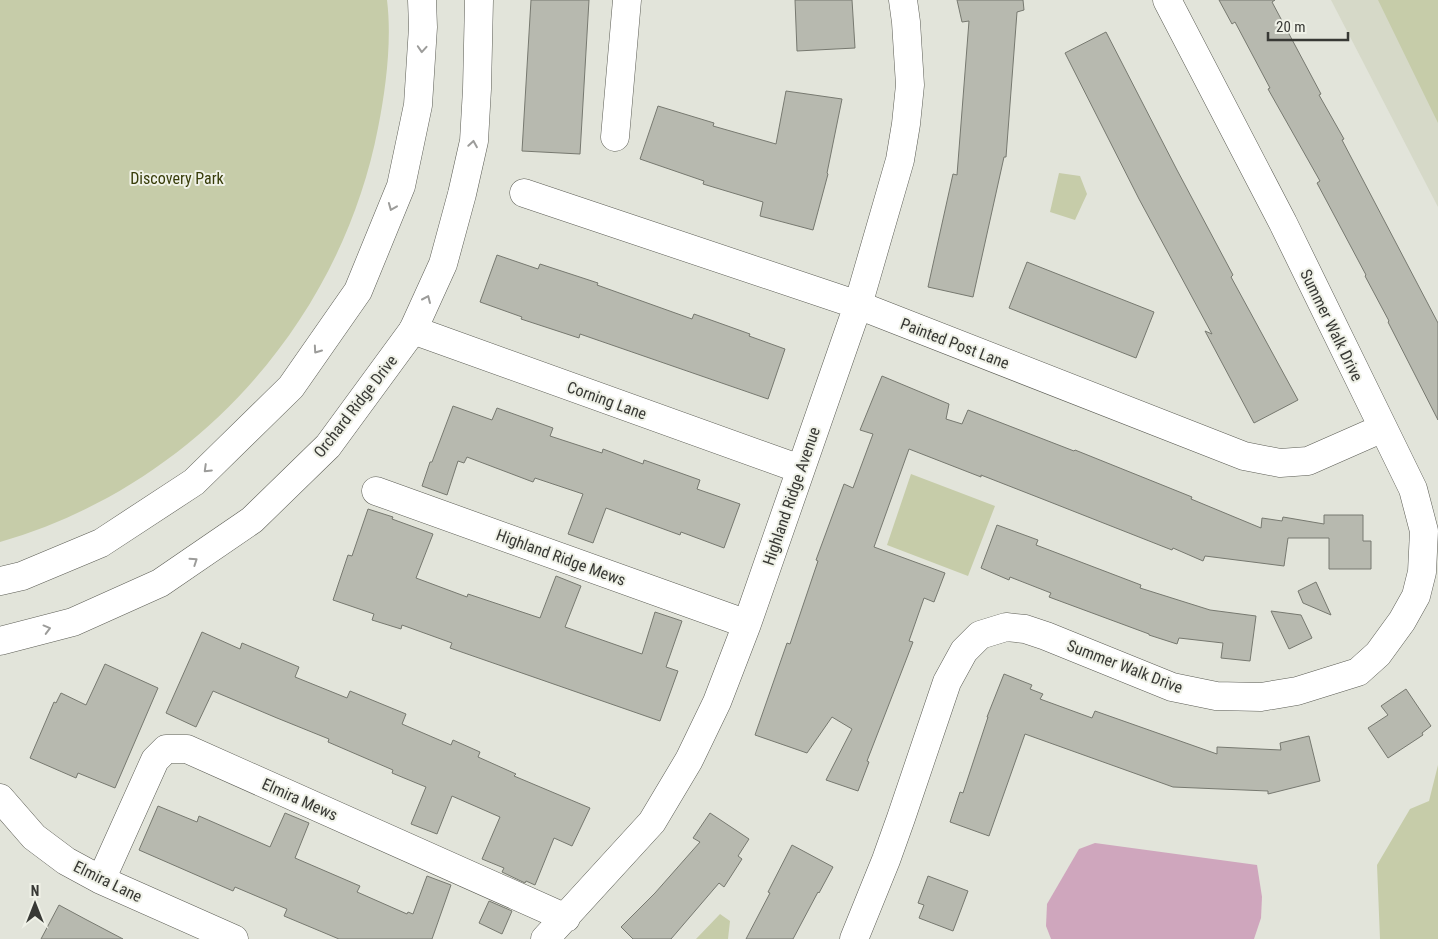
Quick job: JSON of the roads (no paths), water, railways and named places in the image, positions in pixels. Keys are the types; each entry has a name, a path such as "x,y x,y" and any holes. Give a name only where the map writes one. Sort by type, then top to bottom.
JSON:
{"street":[{"path":"0,581 22,576 100,543 194,482 291,387 358,290 401,186 418,105 423,27 422,0"},
{"name":"Orchard Ridge Drive","path":"0,641 73,622 160,584 252,520 328,446 414,330 443,264 474,141 479,0"},
{"path":"616,138 627,0"},
{"name":"Highland Ridge Avenue","path":"545,939 652,822 689,760 717,702 747,624 858,305 900,160 910,85 904,0"},
{"name":"Summer Walk Drive","path":"854,939 901,818 947,682 964,651 980,635 1006,627 1025,629 1172,687 1216,696 1261,697 1297,691 1358,672 1378,654 1402,621 1416,596 1422,572 1424,531 1413,489 1283,223 1167,0"},
{"name":"Painted Post Lane","path":"524,193 858,305 1244,456 1280,463 1308,461 1383,428"},
{"name":"Corning Lane","path":"414,330 800,469"},
{"name":"Highland Ridge Mews","path":"376,491 747,624"},
{"name":"Elmira Mews","path":"100,880 155,760 166,748 187,748 566,918"},
{"name":"Elmira Lane","path":"0,798 34,837 66,860 100,880 234,939"}],"park label":[{"name":"Discovery Park","path":"177,178"}]}
